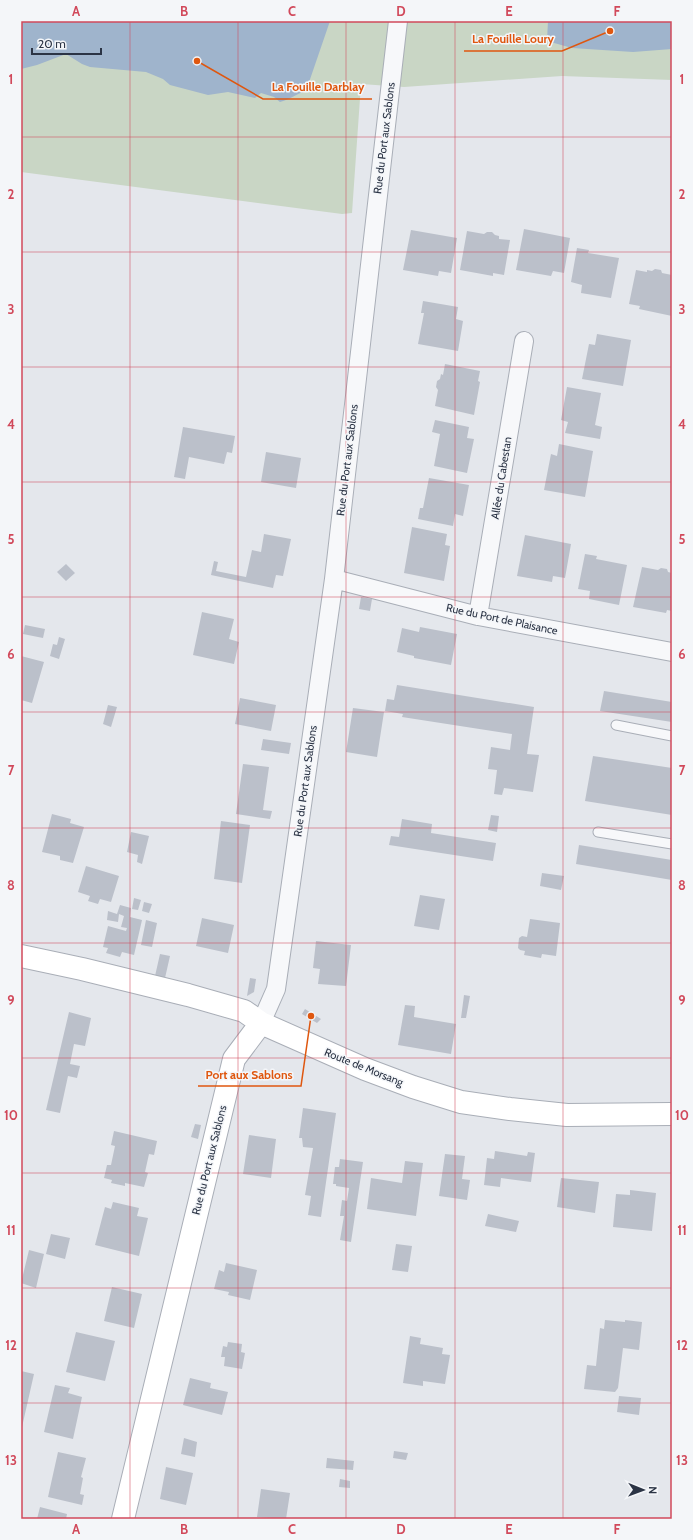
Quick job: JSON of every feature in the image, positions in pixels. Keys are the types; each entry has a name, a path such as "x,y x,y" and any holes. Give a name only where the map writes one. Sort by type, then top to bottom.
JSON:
{"street":[{"name":"Rue du Port aux Sablons","path":"123,1519 234,1059 261,1023 276,989 334,579 398,21"},
{"name":"Allée du Cabestan","path":"478,616 524,341"},
{"name":"Rue du Port de Plaisance","path":"334,579 478,616 672,652"},
{"name":"Route de Morsang","path":"21,956 82,969 188,995 244,1012 261,1023 365,1069 413,1087 461,1102 567,1115 672,1114"}],"lane":[{"path":"616,725 672,736"},
{"path":"598,832 672,844"}],"green space":[{"path":"21,21 672,21 672,80 562,76 404,87 361,84 352,213 342,214 21,172"}],"water":[{"path":"21,21 330,21 306,91 280,102 274,97 261,93 255,98 228,92 208,95 170,85 163,79 146,72 90,67 66,54 37,65 21,69"},
{"path":"548,21 672,21 672,49 633,52 572,48 547,41"}],"building":[{"path":"524,229 570,238 564,273 553,271 551,276 516,270"},
{"path":"411,230 457,238 451,273 439,271 438,276 403,270"},
{"path":"467,231 484,234 487,232 492,232 499,236 499,239 510,240 504,275 493,273 493,276 460,270"},
{"path":"577,248 589,250 588,253 619,258 611,298 581,293 582,285 571,282"},
{"path":"655,269 661,270 662,273 672,275 672,316 639,309 640,306 629,304 636,270 647,272 647,270 652,271"},
{"path":"423,301 458,307 456,319 463,321 458,351 418,344 424,313 421,313"},
{"path":"597,334 631,340 623,386 582,379 589,344 595,345"},
{"path":"445,364 480,371 478,381 480,382 474,415 435,406 438,390 436,387 437,381 440,379 441,374 443,375"},
{"path":"567,387 601,393 595,425 602,427 600,439 565,433 568,422 561,420"},
{"path":"435,420 469,427 467,438 474,439 467,473 434,466 440,434 432,432"},
{"path":"183,427 235,436 232,453 227,452 224,464 189,457 185,479 174,477"},
{"path":"559,444 593,451 585,497 544,490 551,454 557,456"},
{"path":"266,452 301,458 296,488 261,482"},
{"path":"429,478 469,485 463,516 455,514 453,526 418,519 420,508 423,508"},
{"path":"412,527 447,534 445,545 450,546 444,581 404,573"},
{"path":"264,534 291,539 283,576 276,575 273,588 211,575 214,561 218,562 216,571 246,577 252,550 261,552"},
{"path":"525,535 571,544 565,578 553,576 552,582 517,576"},
{"path":"585,554 597,556 596,559 627,565 619,605 589,599 590,591 578,589"},
{"path":"66,564 75,573 66,581 57,572"},
{"path":"642,567 658,570 661,568 667,569 668,572 672,573 672,611 667,610 666,613 633,607"},
{"path":"361,597 372,599 370,611 359,609"},
{"path":"202,612 234,619 229,639 239,642 234,664 193,655"},
{"path":"25,625 45,629 43,638 23,634"},
{"path":"420,627 457,634 451,665 414,658 414,656 397,652 402,628 419,632"},
{"path":"59,637 65,639 59,659 50,656 53,644 57,645"},
{"path":"21,656 44,662 32,703 21,700"},
{"path":"397,685 534,707 527,754 539,755 533,792 504,788 502,795 494,794 497,770 488,769 491,747 510,750 512,734 402,717 403,714 385,711 387,699 394,700"},
{"path":"604,691 672,702 672,722 600,711"},
{"path":"240,698 276,705 271,731 235,724"},
{"path":"108,705 117,707 111,727 103,724"},
{"path":"353,708 384,712 377,757 346,752"},
{"path":"263,739 291,743 289,754 261,750"},
{"path":"593,756 672,768 672,815 585,801"},
{"path":"243,764 269,767 263,810 272,811 270,819 236,814"},
{"path":"52,814 71,819 70,823 84,827 73,863 60,860 60,856 42,852"},
{"path":"491,815 499,816 497,832 488,830"},
{"path":"402,819 432,824 431,833 496,843 493,861 389,845 391,836 399,837"},
{"path":"221,821 250,825 242,883 214,879"},
{"path":"131,832 149,836 142,864 137,862 138,855 127,852"},
{"path":"579,845 672,860 672,880 576,864"},
{"path":"86,866 119,876 111,902 100,899 98,904 88,901 90,896 78,892"},
{"path":"542,873 564,876 561,890 540,886"},
{"path":"420,895 445,899 439,930 414,926"},
{"path":"134,898 141,900 138,910 132,909"},
{"path":"144,902 152,904 149,913 142,911"},
{"path":"120,905 131,908 130,917 142,920 134,955 122,952 120,957 106,953 108,948 103,947 108,926 126,931 127,928 121,927 124,916 119,914 118,922 107,920 108,911 117,914"},
{"path":"202,918 234,925 228,953 196,946"},
{"path":"530,919 560,923 556,956 542,954 541,958 524,955 525,951 518,948 519,938 522,936 527,937"},
{"path":"146,920 157,923 152,947 141,945"},
{"path":"316,941 351,945 346,986 318,984 320,969 313,968"},
{"path":"160,954 170,956 165,978 155,976"},
{"path":"250,978 256,979 254,992 247,996"},
{"path":"464,995 470,996 466,1018 461,1018"},
{"path":"405,1005 415,1006 414,1017 456,1024 451,1054 398,1045"},
{"path":"305,1009 321,1019 317,1023 302,1014"},
{"path":"69,1012 91,1018 85,1046 74,1044 70,1064 80,1066 77,1078 68,1076 60,1113 46,1110"},
{"path":"303,1108 336,1113 321,1217 308,1215 311,1196 305,1195 313,1148 303,1147 302,1138 299,1138"},
{"path":"195,1124 201,1125 198,1139 191,1137"},
{"path":"114,1131 157,1141 154,1155 149,1154 145,1172 148,1173 144,1187 125,1183 125,1186 111,1183 112,1180 104,1178 107,1165 111,1165 115,1146 111,1145"},
{"path":"249,1135 276,1139 271,1178 243,1174"},
{"path":"495,1151 527,1156 528,1152 535,1153 531,1182 501,1178 500,1187 484,1185 487,1158 494,1159"},
{"path":"445,1154 465,1156 462,1179 470,1180 467,1200 439,1196"},
{"path":"340,1159 363,1162 351,1242 340,1240 344,1216 340,1216 342,1200 347,1201 349,1188 336,1186 336,1184 333,1184 335,1167 339,1167"},
{"path":"405,1161 423,1163 416,1216 367,1209 371,1178 402,1183"},
{"path":"561,1178 599,1182 595,1213 557,1207"},
{"path":"630,1190 656,1193 652,1231 613,1227 616,1194 630,1195"},
{"path":"113,1202 139,1208 137,1216 148,1218 139,1256 95,1245 105,1207 111,1209"},
{"path":"488,1214 519,1221 516,1232 485,1226"},
{"path":"51,1234 70,1238 65,1259 46,1254"},
{"path":"396,1244 412,1246 408,1272 392,1270"},
{"path":"29,1250 44,1254 36,1288 21,1283"},
{"path":"226,1263 257,1270 250,1300 228,1295 229,1292 214,1289 219,1270 224,1272"},
{"path":"112,1287 142,1294 134,1328 104,1321"},
{"path":"605,1320 642,1322 639,1350 623,1348 618,1388 615,1392 584,1389 587,1365 596,1366 600,1328 604,1329"},
{"path":"76,1332 115,1341 105,1381 66,1372"},
{"path":"410,1336 421,1338 420,1344 443,1348 442,1354 450,1355 445,1384 423,1381 423,1386 403,1383"},
{"path":"228,1342 242,1344 241,1352 245,1353 242,1369 224,1366 225,1357 221,1357 223,1346 227,1347"},
{"path":"21,1371 34,1374 22,1427 21,1427"},
{"path":"190,1378 211,1383 210,1388 228,1392 222,1415 183,1405"},
{"path":"55,1385 70,1388 68,1393 82,1397 73,1439 44,1432"},
{"path":"619,1396 641,1398 639,1415 617,1412"},
{"path":"184,1438 197,1442 195,1457 181,1454"},
{"path":"394,1451 408,1453 406,1460 393,1458"},
{"path":"58,1452 86,1458 81,1477 83,1478 80,1494 84,1495 82,1505 48,1497"},
{"path":"327,1458 354,1461 353,1470 326,1468"},
{"path":"166,1467 193,1473 186,1505 160,1499"},
{"path":"340,1479 350,1481 350,1488 339,1487"},
{"path":"261,1489 290,1493 286,1519 257,1517"},
{"path":"40,1507 67,1514 66,1519 37,1519"}],"place":[{"name":"La Fouille Loury","path":"610,31"},
{"name":"La Fouille Darblay","path":"197,61"},
{"name":"Port aux Sablons","path":"311,1016"}]}
